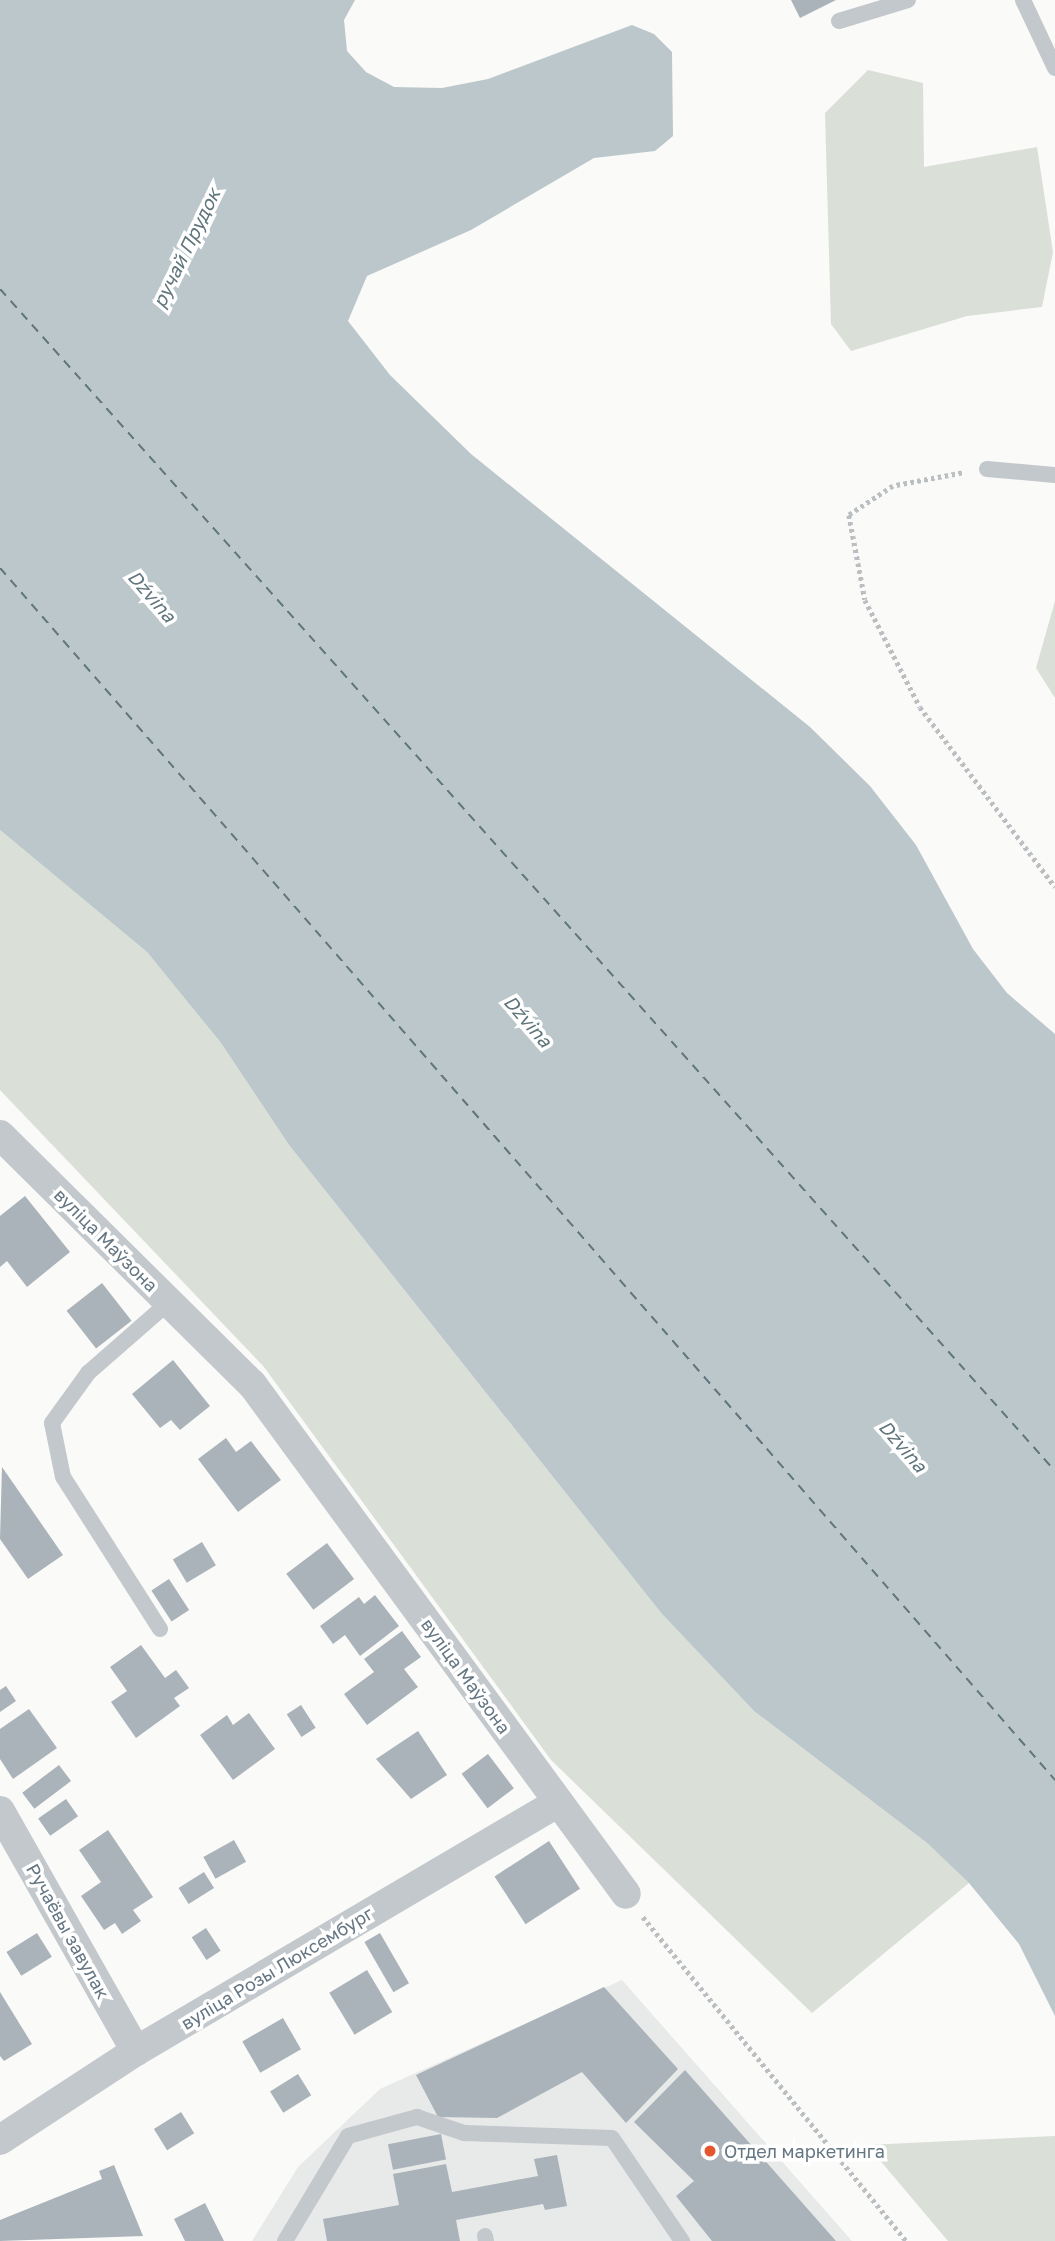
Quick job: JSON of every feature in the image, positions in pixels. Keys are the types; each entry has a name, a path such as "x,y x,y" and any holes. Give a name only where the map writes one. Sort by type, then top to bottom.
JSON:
{"street":[{"name":"вуліца Маўзона","path":"0,1135 252,1384 626,1894"},
{"name":"вуліца Розы Люксембург","path":"0,2140 136,2051 558,1802"},
{"name":"Ручаёвы завулак","path":"0,1811 136,2051"}],"lane":[{"path":"839,21 908,0"},
{"path":"1023,0 1055,68"},
{"path":"987,469 1055,475"},
{"path":"160,1629 63,1477 52,1423 89,1373 169,1302"},
{"path":"285,2241 348,2136 417,2118 464,2133 612,2138 682,2241"}],"path":[{"path":"987,469 893,486 849,515 865,600 920,707 1055,887"},
{"path":"626,1894 690,1981 906,2241"}],"shaded area":[{"path":"868,70 923,83 924,167 1037,147 1053,252 1042,307 967,316 851,351 831,324 825,113"},
{"path":"1055,601 1055,698 1036,668"},
{"path":"0,830 147,952 221,1043 289,1145 662,1614 754,1711 927,1843 969,1883 812,2013 551,1760 264,1367 0,1090"},
{"path":"622,1980 852,2241 252,2241 298,2167 380,2089"},
{"path":"1055,2136 1055,2241 948,2241 867,2145"}],"water":[{"path":"0,0 355,0 344,20 347,51 366,72 394,87 442,88 488,79 632,25 654,34 672,52 673,136 655,151 594,158 471,230 367,276 348,321 390,375 471,454 810,727 870,786 916,845 973,949 1007,993 1055,1034 1055,2016 1019,1944 969,1883 927,1843 754,1711 662,1614 289,1145 221,1043 147,952 0,830"}],"building":[{"path":"791,0 836,0 800,18"},
{"path":"25,1196 70,1252 27,1287 7,1261 0,1267 0,1216"},
{"path":"102,1283 132,1321 96,1349 67,1311"},
{"path":"173,1360 210,1406 180,1430 171,1420 160,1428 132,1394"},
{"path":"226,1438 236,1452 251,1441 281,1480 238,1512 198,1459"},
{"path":"2,1467 63,1555 28,1579 0,1539"},
{"path":"202,1542 216,1565 187,1583 173,1560"},
{"path":"327,1543 354,1579 313,1610 286,1574"},
{"path":"169,1579 189,1610 172,1621 151,1590"},
{"path":"375,1595 399,1626 360,1656 345,1635 333,1644 320,1626 359,1597 364,1604"},
{"path":"402,1631 421,1657 404,1669 418,1687 367,1725 344,1694 374,1672 364,1659"},
{"path":"141,1645 165,1678 176,1670 189,1688 174,1698 180,1706 136,1738 111,1702 127,1691 110,1667"},
{"path":"6,1686 16,1701 0,1712 0,1690"},
{"path":"301,1705 316,1728 301,1737 287,1714"},
{"path":"29,1709 57,1748 13,1779 0,1759 0,1729"},
{"path":"249,1713 275,1749 233,1780 200,1735 227,1715 233,1725"},
{"path":"418,1731 447,1775 411,1799 376,1759"},
{"path":"488,1754 514,1788 488,1808 462,1774"},
{"path":"59,1765 71,1781 34,1809 22,1793"},
{"path":"66,1799 78,1816 50,1836 38,1819"},
{"path":"108,1830 153,1897 133,1910 141,1921 122,1934 115,1923 104,1930 81,1896 101,1882 79,1850"},
{"path":"234,1840 246,1862 216,1879 203,1857"},
{"path":"549,1841 580,1889 526,1924 494,1876"},
{"path":"204,1872 214,1888 189,1904 179,1888"},
{"path":"206,1928 221,1951 206,1960 192,1937"},
{"path":"37,1933 52,1957 21,1976 6,1952"},
{"path":"380,1933 409,1983 393,1992 364,1942"},
{"path":"367,1970 392,2012 355,2035 329,1993"},
{"path":"604,1987 678,2069 626,2123 582,2072 497,2118 438,2117 416,2075"},
{"path":"0,1992 32,2044 4,2061 0,2056"},
{"path":"283,2018 301,2049 260,2073 242,2042"},
{"name":"Отдел маркетинга","path":"685,2070 836,2241 712,2241 676,2196 694,2181 634,2122"},
{"path":"298,2074 311,2095 283,2113 270,2091"},
{"path":"181,2112 194,2133 167,2150 154,2129"},
{"path":"441,2134 446,2160 393,2170 388,2144"},
{"path":"557,2155 567,2206 545,2210 543,2204 456,2220 460,2241 327,2241 323,2219 399,2205 393,2174 446,2164 452,2192 538,2176 534,2159"},
{"path":"114,2165 143,2236 0,2241 0,2220 102,2179 99,2171"},
{"path":"205,2203 224,2241 185,2241 174,2219"}],"ferry route":[{"path":"0,289 1055,1471"},
{"path":"0,568 1055,1780"}],"place":[{"name":"Отдел маркетинга","path":"710,2151"}],"water label":[{"name":"ручай Прудок","path":"186,248"},
{"name":"Dźvina","path":"152,596"},
{"name":"Dźvina","path":"528,1021"},
{"name":"Dźvina","path":"903,1446"}]}
